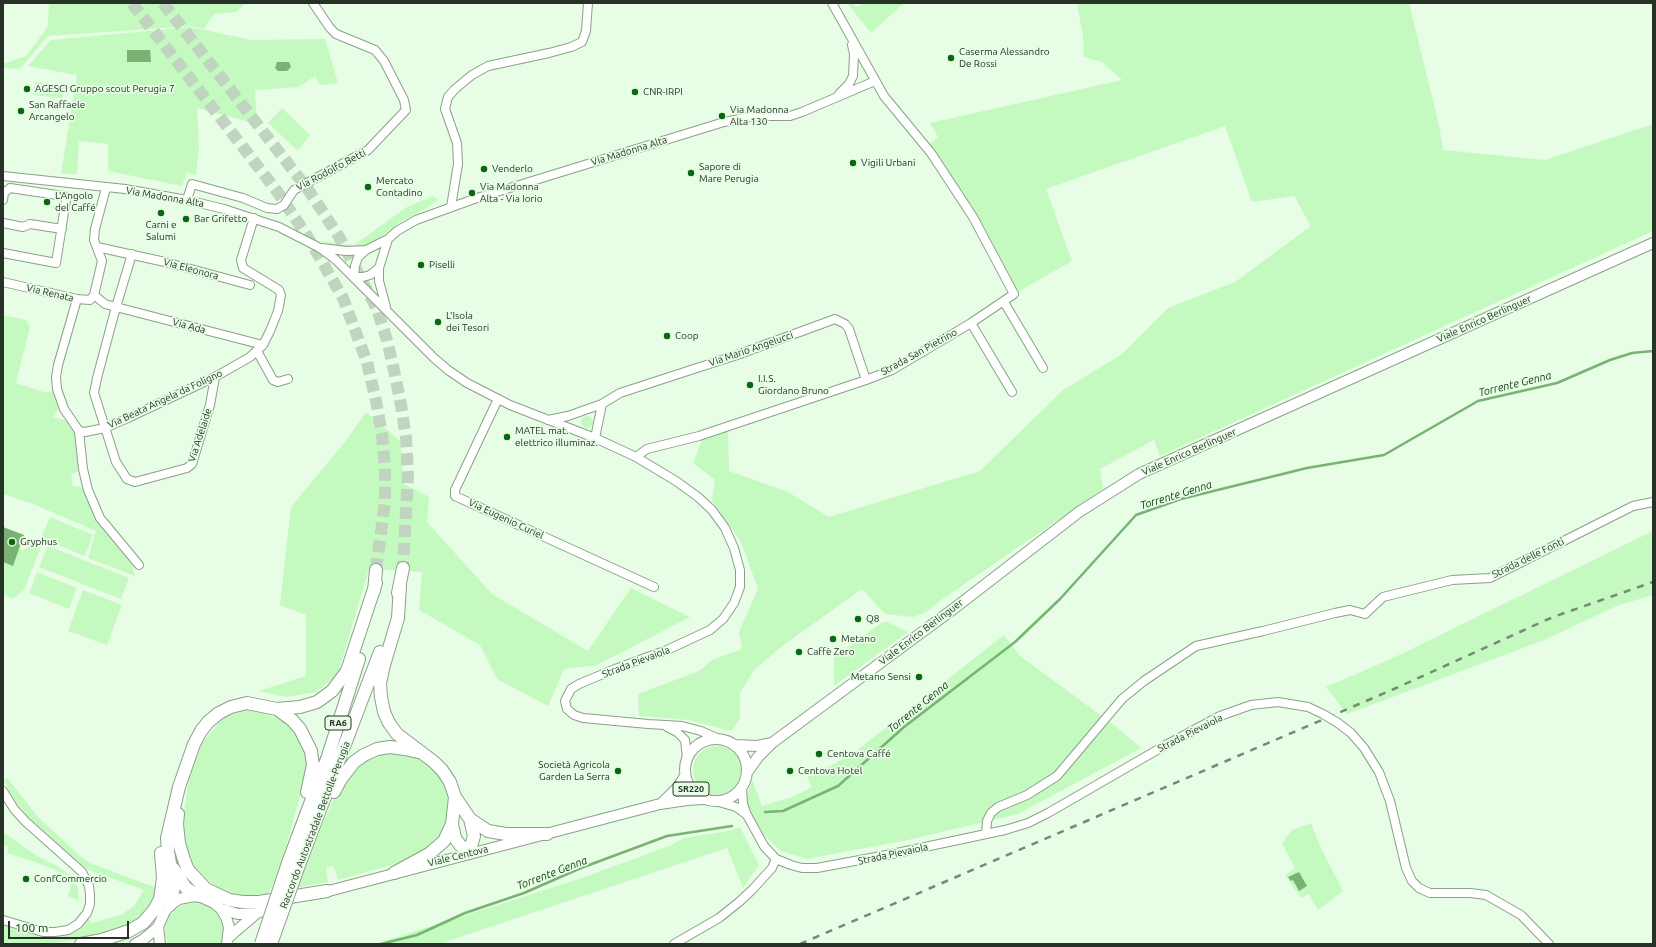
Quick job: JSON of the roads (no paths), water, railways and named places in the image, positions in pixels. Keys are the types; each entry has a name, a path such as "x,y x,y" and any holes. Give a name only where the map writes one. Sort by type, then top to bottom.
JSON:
{"highway":[{"name":"Raccordo Autostradale Bettolle-Perugia","path":"271,944 296,861 371,680 388,630 400,586 403,568"},
{"name":"RA6","path":"261,944 296,861 352,680 367,631 376,583 376,570"},
{"name":"RA6","path":"277,709 300,707 317,702 332,691 341,681 347,671 376,583"},
{"path":"400,586 398,618 384,664 380,683 384,712 397,734 442,770 450,782 455,797 470,819 474,836 470,853 458,842 452,824"},
{"path":"81,944 102,940 129,931 143,923 154,910 160,899 162,889 163,878 161,851 163,827 194,744 208,722 219,713 231,707 247,703 277,709 292,720 300,729 311,751 313,765 310,784 292,838 296,861"},
{"path":"296,861 313,839 341,779 354,762 377,749 390,747 423,754"},
{"path":"170,905 174,887 167,838 179,787"},
{"path":"179,787 180,805 177,824 181,848 188,870 206,889 229,900 243,902 259,902 327,890"},
{"path":"394,873 429,854 444,840 452,824 455,797"},
{"path":"470,819 488,831 506,834 547,834"},
{"path":"169,859 186,888 199,896"}],"main road":[{"name":"Viale Enrico Berlinguer","path":"748,771 758,757 772,743 956,607 1079,512 1139,474 1653,243"},
{"path":"688,758 691,752 700,743 712,739 719,739"},
{"name":"SR220","path":"719,739 735,745"},
{"path":"735,745 757,746 772,743"},
{"path":"735,745 743,754 748,771 742,788"},
{"name":"SR220","path":"688,758 685,768 685,776 695,794 703,799 719,802 728,800 736,795 742,788"},
{"name":"Viale Centova","path":"660,804 678,787 685,776"},
{"name":"Viale Centova","path":"257,913 327,890 660,804 703,799"},
{"path":"135,944 144,939 158,927 165,911 170,905 179,899 189,896 199,896 220,908 238,914 257,913"},
{"path":"220,908 228,922 228,941"},
{"path":"228,941 257,913"},
{"path":"158,927 160,944"}],"street":[{"name":"Via Rodolfo Betti","path":"187,200 192,184 243,198 267,208 277,209 284,205 294,190 368,150 406,110 404,100 391,74 384,61 375,50 336,34 330,28 313,3"},
{"path":"451,207 458,164 457,143 445,109 448,97 455,88 472,75 488,66 557,51 572,47 582,42 586,31 588,3"},
{"path":"832,3 875,81"},
{"path":"834,98 844,90 853,76 854,54 851,38"},
{"name":"Via Madonna Alta","path":"354,277 358,257 366,250 388,239 397,231 416,220 451,207 724,122 755,116 790,116 875,81"},
{"name":"Strada San Pietrino","path":"636,457 647,449 699,436 892,370 1004,302 1014,294 973,217 942,168 887,100 875,81"},
{"name":"Via Madonna Alta","path":"3,176 106,188 187,200 224,209 278,227 320,248 354,277 448,370 467,383 498,399 594,438 636,457"},
{"path":"40,193 44,180"},
{"path":"3,200 4,193 10,188 64,196 66,200 56,263 3,253"},
{"path":"106,188 95,229 94,240 102,261 94,295 104,304 116,307 132,254"},
{"path":"254,218 241,260 243,268 279,290 281,294 278,311 273,324 260,348 273,380 278,382 288,379"},
{"path":"3,223 23,227 30,224 62,229"},
{"path":"386,310 379,281 379,268 388,239"},
{"name":"Via Eleonora","path":"97,247 165,262 250,286"},
{"name":"Via Madonna Alta","path":"320,248 346,251 366,250"},
{"path":"354,277 370,275 379,268"},
{"name":"Via Renata","path":"3,282 77,299 90,300 94,295"},
{"path":"77,299 56,377 57,390 64,409 79,431 83,469 88,490 100,518 139,565"},
{"path":"1004,302 1043,368"},
{"name":"Via Ada","path":"116,307 260,348"},
{"name":"Via Beata Angela da Foligno","path":"116,307 94,393 105,428 215,377 250,357 260,348"},
{"name":"Via Mario Angelucci","path":"547,420 580,412 602,404 620,394 737,355 835,319 845,324 849,329 866,380"},
{"path":"971,322 1012,392"},
{"name":"Via Adelaide","path":"105,428 116,462 127,479 135,482 187,468 192,464 195,457 210,404 215,377"},
{"name":"Via Eugenio Curiel","path":"498,399 455,490 456,496 654,587"},
{"path":"594,438 602,404"},
{"path":"576,431 576,418 580,412"},
{"path":"79,431 85,432 105,428"},
{"name":"Strada Pievaiola","path":"636,457 676,480 698,496 712,510 725,528 734,548 740,570 740,587 734,603 723,618 710,630 667,650 614,669 580,684 572,689 566,701 567,709 574,715 583,718 664,726"},
{"name":"Strada delle Fonti","path":"986,834 987,820 991,813 1002,805 1040,788 1057,776 1075,757 1122,700 1144,681 1196,646 1350,610 1365,614 1383,598 1452,580 1490,578 1633,506 1653,502"},
{"name":"Strada Pievaiola","path":"742,788 743,804 747,815 764,846 776,859 802,868 817,868 986,834 1028,823 1220,716 1251,706 1278,702 1308,707 1338,723 1351,733 1364,748 1379,772 1390,801 1406,868 1412,881 1419,888 1430,893 1470,893 1486,895 1521,916 1549,944"},
{"name":"SR220","path":"664,726 682,726 701,731 719,739"},
{"name":"SR220","path":"664,726 677,732 685,740 688,758"},
{"path":"3,791 14,809 26,822 82,872 89,886 90,904 86,913 78,924 68,930 43,932 3,920"},
{"name":"SR220","path":"719,802 736,807 747,815"},
{"path":"674,944 719,918 752,890 772,868 776,859"}],"waterway":[{"name":"Torrente Genna","path":"765,812 783,811 838,786 904,727 1015,642 1060,599 1136,515 1181,499 1307,468 1384,455 1478,401 1557,383 1610,360 1632,353 1653,351"},
{"name":"Torrente Genna","path":"381,944 417,935 465,913 524,893 581,868 667,836 732,826"}],"tunnel":[{"path":"132,3 279,194 309,239 343,298 367,362 382,434 385,468 385,501 376,570"},
{"path":"163,3 307,188 338,235 377,309 387,340 394,370 406,438 408,475 403,568"}],"railway":[{"path":"800,944 1394,689 1553,617 1653,582"}],"place":[{"name":"Caserma Alessandro De Rossi","path":"951,58"},
{"name":"AGESCI Gruppo scout Perugia 7","path":"27,89"},
{"name":"CNR-IRPI","path":"635,92"},
{"name":"San Raffaele Arcangelo","path":"21,111"},
{"name":"Via Madonna Alta 130","path":"722,116"},
{"name":"Vigili Urbani","path":"853,163"},
{"name":"Venderlo","path":"484,169"},
{"name":"Sapore di Mare Perugia","path":"691,173"},
{"name":"Mercato Contadino","path":"368,187"},
{"name":"Via Madonna Alta - Via Iorio","path":"472,193"},
{"name":"L'Angolo del Caffé","path":"47,202"},
{"name":"Carni e Salumi","path":"161,213"},
{"name":"Bar Grifetto","path":"186,219"},
{"name":"Piselli","path":"421,265"},
{"name":"L'Isola dei Tesori","path":"438,322"},
{"name":"Coop","path":"667,336"},
{"name":"I.I.S. Giordano Bruno","path":"750,385"},
{"name":"MATEL mat. elettrico illuminaz.","path":"507,437"},
{"name":"Gryphus","path":"12,542"},
{"name":"Q8","path":"858,619"},
{"name":"Metano","path":"833,639"},
{"name":"Caffè Zero","path":"799,652"},
{"name":"Metano Sensi","path":"919,677"},
{"name":"Centova Caffé","path":"819,754"},
{"name":"Società Agricola Garden La Serra","path":"618,771"},
{"name":"Centova Hotel","path":"790,771"},
{"name":"ConfCommercio","path":"26,879"}]}
